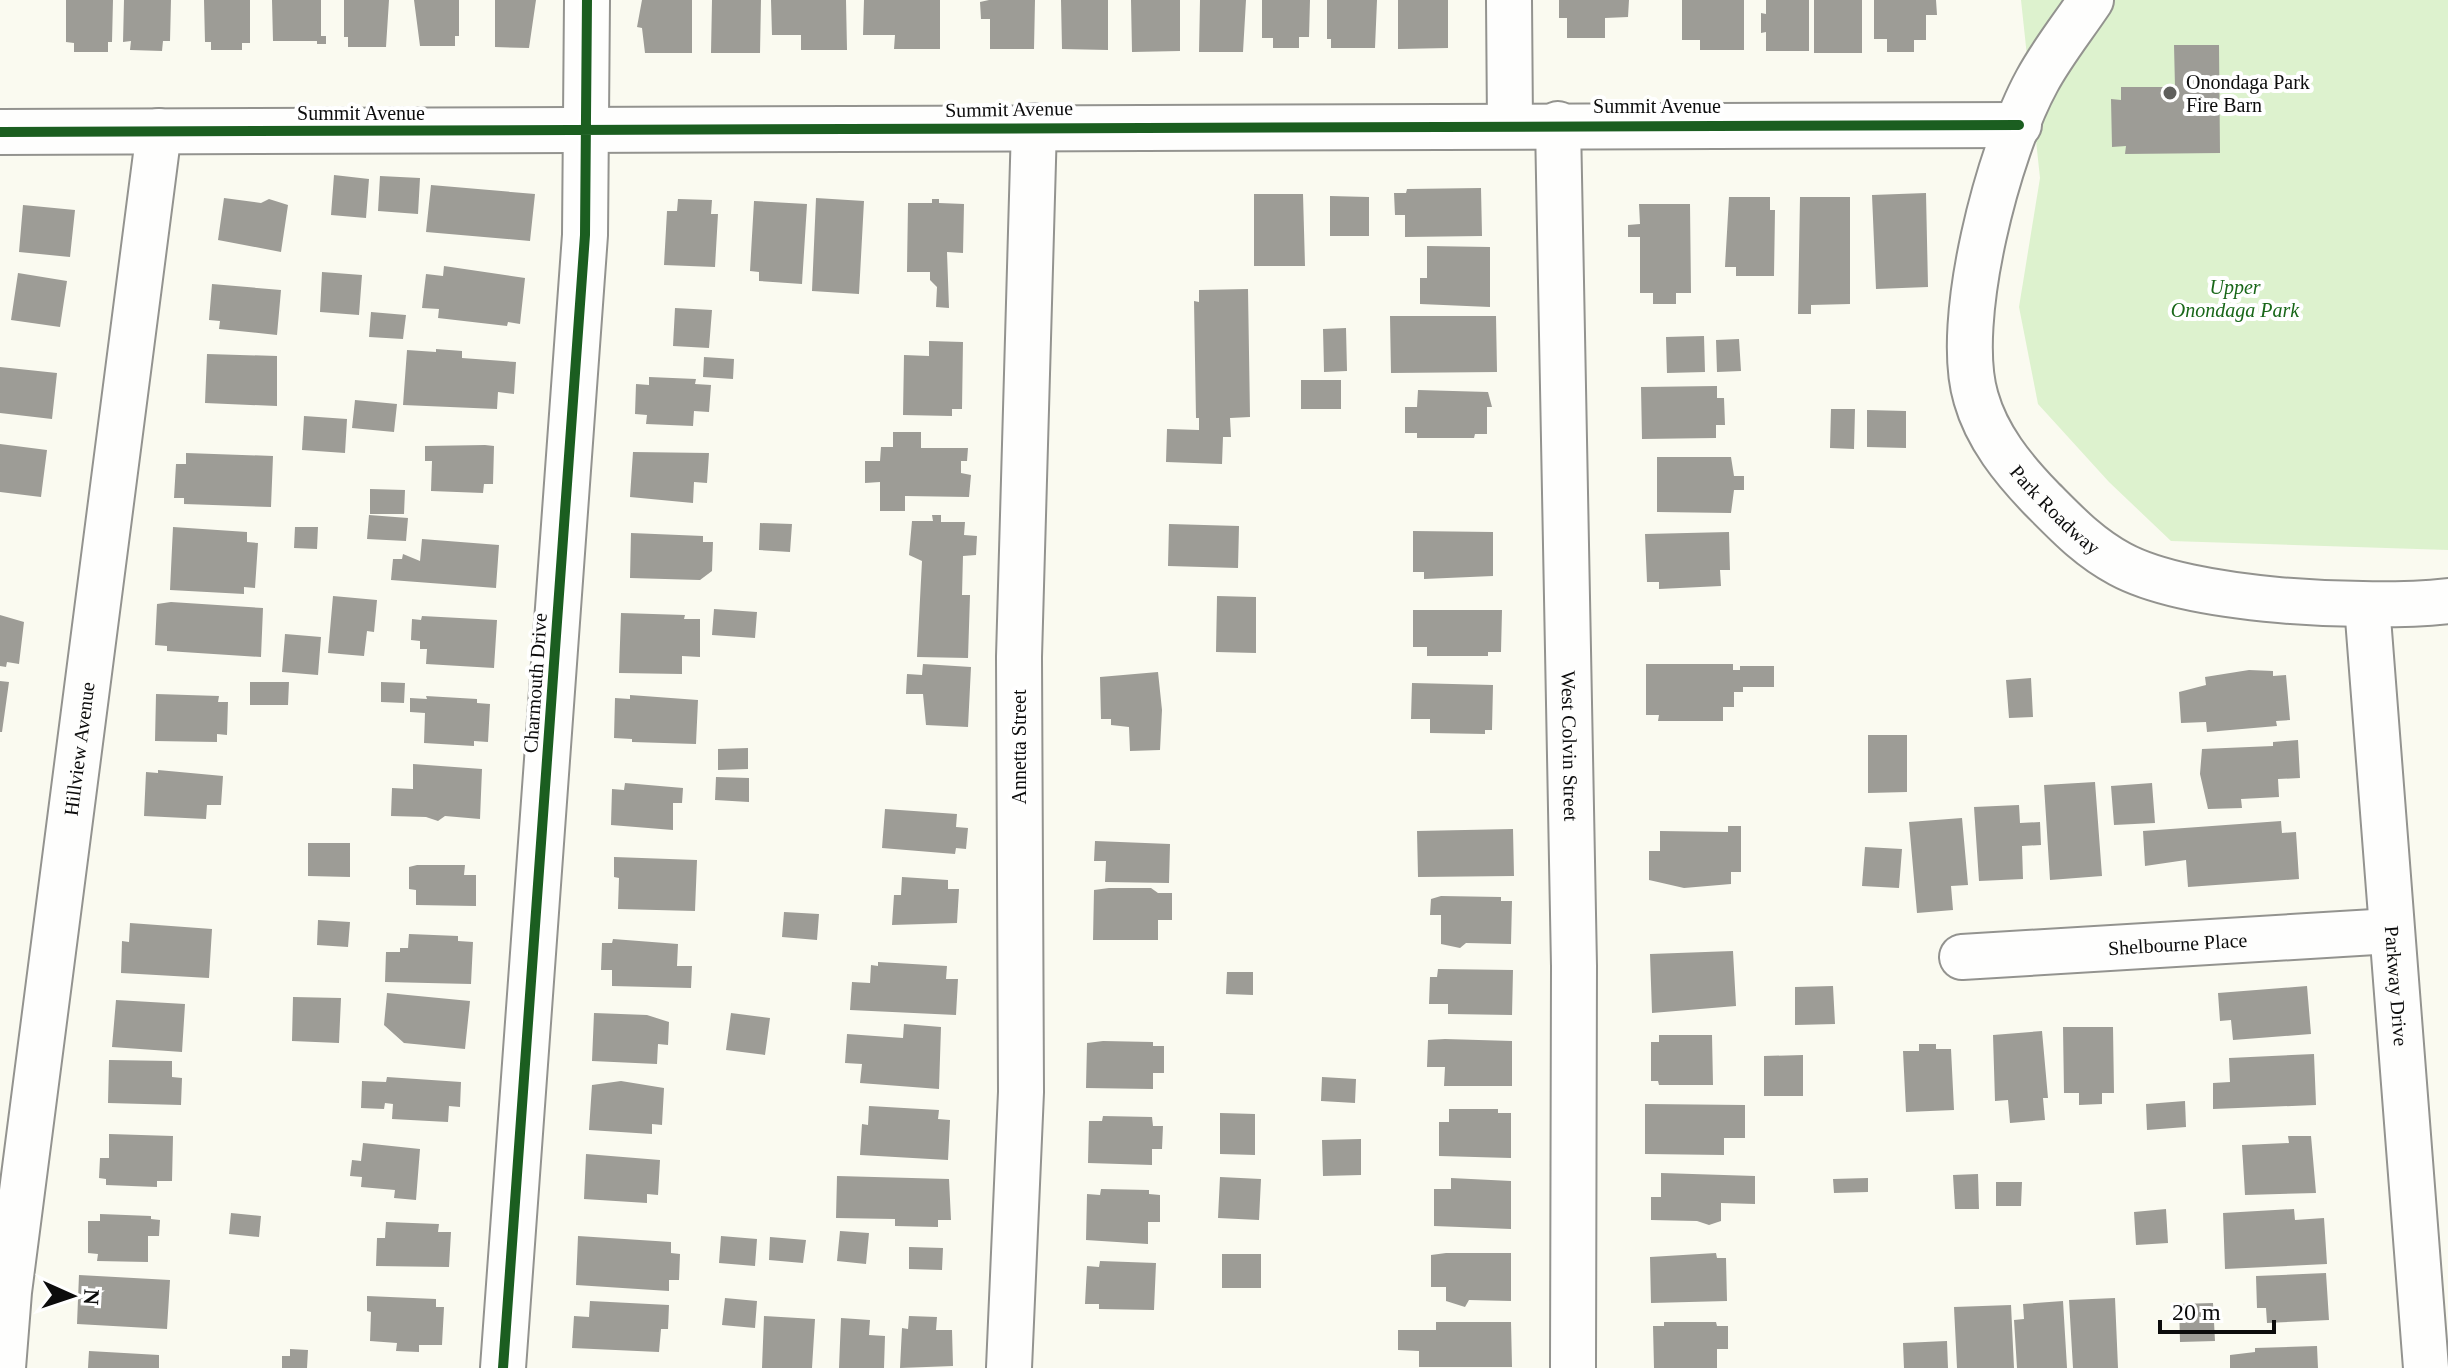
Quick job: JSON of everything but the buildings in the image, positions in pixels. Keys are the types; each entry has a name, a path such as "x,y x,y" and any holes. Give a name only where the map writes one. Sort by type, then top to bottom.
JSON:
{"street":[{"name":"Charmouth Drive","path":"503,1368 585,235 587,0"},
{"path":"1509,0 1510,124"},
{"name":"Park Roadway","path":"2091,0 2037,82 2002,163 1977,267 1969,361 1976,397 1993,439 2020,476 2085,543 2122,565 2156,578 2221,593 2367,605 2448,601"},
{"name":"Summit Avenue","path":"0,132 1510,124 2019,125"},
{"name":"West Colvin Street","path":"1558,124 1574,966 1573,1368"},
{"name":"Annetta Street","path":"1009,1368 1021,1092 1019,657 1034,126"},
{"name":"Hillview Avenue","path":"3,1368 9,1292 159,131"},
{"name":"Parkway Drive","path":"2367,605 2426,1368"},
{"name":"Shelbourne Place","path":"1962,957 2391,931"}],"green space":[{"name":"Upper Onondaga Park","path":"2021,0 2448,0 2448,550 2171,541 2109,482 2038,404 2019,307 2040,178"}],"cycle path":[{"path":"503,1368 585,235 587,0"},
{"path":"0,132 2019,125"}],"place":[{"name":"Onondaga Park Fire Barn","path":"2170,93"}]}
